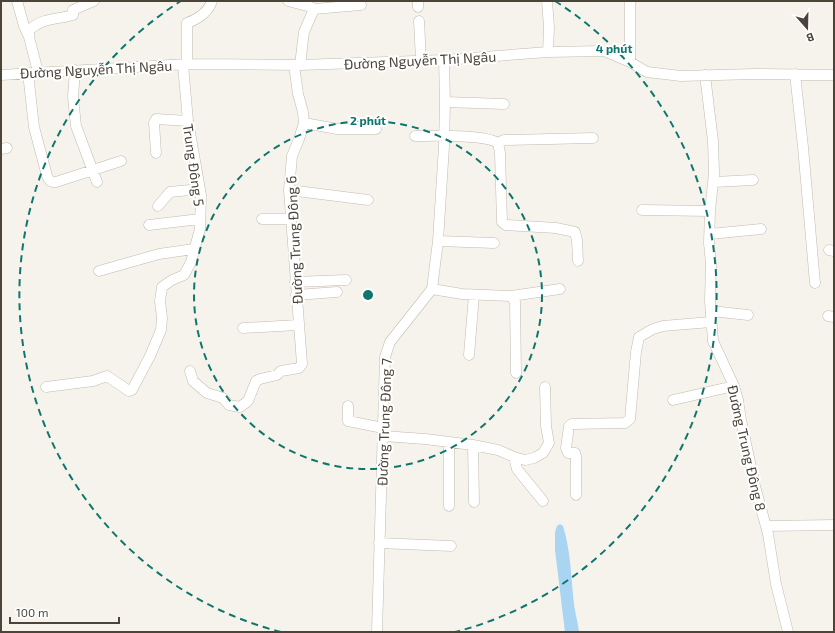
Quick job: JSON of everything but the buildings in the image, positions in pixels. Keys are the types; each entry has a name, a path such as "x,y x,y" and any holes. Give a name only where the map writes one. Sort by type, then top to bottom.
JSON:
{"street":[{"path":"17,1 24,26 30,37"},
{"path":"38,72 29,30 37,23 73,15 73,10 94,1"},
{"name":"Trung Đông 5","path":"46,387 93,381 107,376 129,391 132,390 150,356 161,330 162,318 160,302 162,287 172,280 184,275 191,262 200,230 200,189 188,121 185,64 187,23 197,19 209,9 212,1"},
{"path":"288,1 314,9 330,5 361,5"},
{"path":"547,1 549,27 548,52"},
{"path":"630,1 630,62"},
{"name":"Đường Trung Đông 6","path":"190,371 193,382 207,393 223,398 229,405 240,407 248,401 256,381 277,375 281,371 299,368 302,364 289,190 292,156 304,123 303,112 298,94 297,65 304,32 314,9"},
{"path":"419,21 421,60"},
{"name":"Đường Nguyễn Thị Ngâu","path":"1,74 185,64 297,65 444,60 548,52 604,51 630,62 647,72 681,76 795,74 834,75"},
{"path":"444,60 444,137 438,241 432,289 462,294 511,296 560,289"},
{"path":"75,70 73,97 76,126 96,182"},
{"path":"28,73 34,127 49,181 56,182 92,169 121,161"},
{"path":"795,74 815,283"},
{"name":"Đường Trung Đông 8","path":"705,75 713,141 714,182 710,211 709,243 711,264 711,322 713,341 734,386 738,400 755,486 766,526 776,584 788,632"},
{"path":"445,102 504,104"},
{"path":"156,153 154,123 156,119 188,121"},
{"path":"304,123 337,129 376,129"},
{"path":"415,136 492,139 498,143 500,153 502,222 506,225 556,228 575,232 578,261"},
{"path":"498,143 504,140 593,138"},
{"path":"714,182 753,180"},
{"path":"158,206 170,192 200,189"},
{"path":"289,190 368,200"},
{"path":"642,210 710,211"},
{"path":"149,225 200,219"},
{"path":"262,219 290,219"},
{"path":"710,234 761,229"},
{"path":"438,241 494,243"},
{"path":"99,271 155,255 194,249"},
{"path":"295,282 346,280"},
{"name":"Đường Trung Đông 7","path":"377,632 385,357 390,342 432,289"},
{"path":"296,295 337,292"},
{"path":"470,355 474,295"},
{"path":"511,296 515,302 516,373"},
{"path":"711,312 748,315"},
{"path":"576,495 576,456 575,453 568,453 566,448 569,426 572,424 628,422 630,419 636,352 639,337 653,329 663,326 711,322"},
{"path":"243,328 298,325"},
{"path":"673,400 734,386"},
{"path":"348,406 348,421 383,432 473,444 498,450 525,460 543,454 549,443 546,426 545,387"},
{"path":"449,442 449,506"},
{"path":"473,444 474,502"},
{"path":"514,457 517,468 543,501"},
{"path":"766,526 834,525"},
{"path":"379,543 451,546"}],"water":[{"path":"560,524 563,526 568,546 574,604 579,632 565,632 555,550 555,532 557,526"}]}
